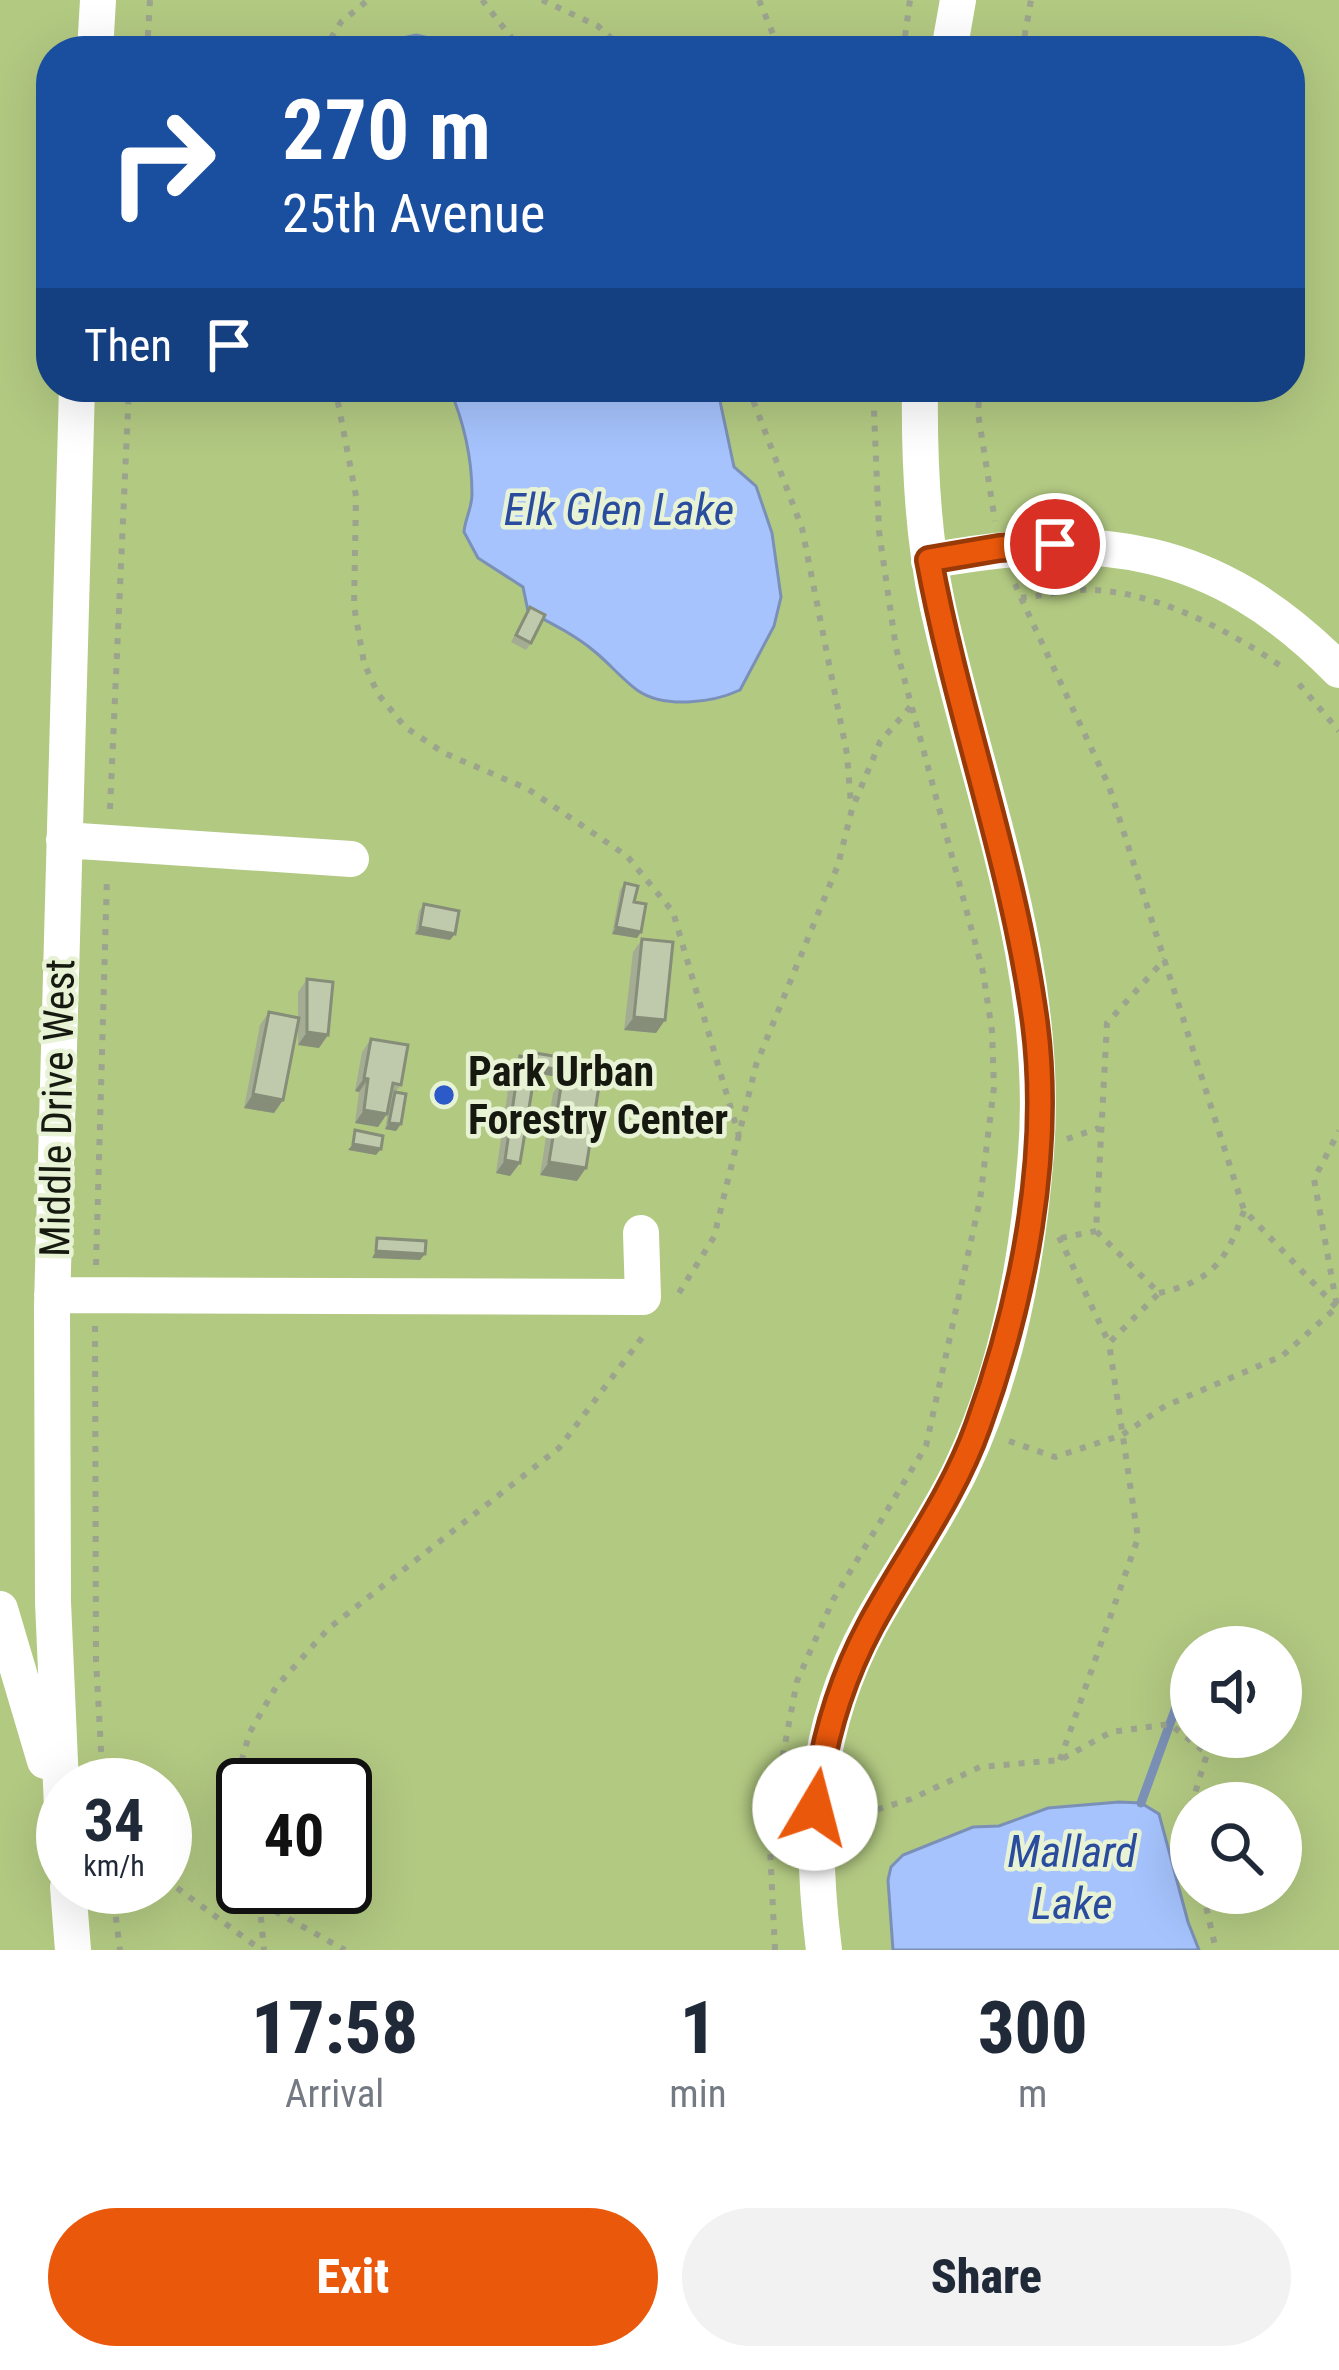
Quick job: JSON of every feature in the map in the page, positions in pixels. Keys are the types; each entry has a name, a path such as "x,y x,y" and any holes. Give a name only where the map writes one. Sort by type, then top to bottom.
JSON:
{"street":[{"path":"96,36 98,0"},
{"path":"952,36 958,0"},
{"name":"Middle Drive West","path":"60,1758 53,1621 52,1295 77,402"},
{"path":"824,1950 815,1808 825,1740 869,1627 942,1505 977,1429 1013,1306 1044,1233 1035,1026 1016,920 929,560 920,402"},
{"path":"929,560 999,548 1084,545 1145,554 1234,586 1339,670"},
{"path":"64,840 351,859"},
{"path":"52,1295 643,1297 641,1233"},
{"path":"0,1609 43,1758"},
{"path":"70,1914 73,1950"}],"path":[{"path":"147,36 150,0"},
{"path":"332,36 341,22 368,0"},
{"path":"482,0 510,36"},
{"path":"542,0 598,26 609,36"},
{"path":"760,0 774,36"},
{"path":"905,36 910,0"},
{"path":"1025,36 1031,0"},
{"path":"101,1758 96,1660 95,1295 127,402"},
{"path":"338,402 356,496 354,606 364,663 378,694 405,727 444,753 528,789 627,856 673,912 740,1139"},
{"path":"754,402 802,528 847,754 852,809"},
{"path":"776,1950 769,1828 797,1681 832,1600 926,1446 980,1199 994,1087 983,972 896,648 878,531 874,402"},
{"path":"979,402 999,548 1109,786 1244,1210 1338,1308"},
{"path":"1022,598 1082,590 1146,600 1187,614 1234,634 1288,671 1339,731"},
{"path":"673,1302 714,1237 756,1065 838,865 852,809 880,742 911,706"},
{"path":"1096,1231 1107,1023 1165,958"},
{"path":"1338,1308 1314,1178 1339,1131"},
{"path":"1109,1343 1159,1293 1194,1285 1228,1254 1244,1210"},
{"path":"1060,1760 1138,1538 1109,1343 1044,1233 1096,1231 1159,1293"},
{"path":"977,1429 1055,1457 1122,1435 1166,1406 1282,1356 1338,1308"},
{"path":"242,1758 250,1732 276,1687 328,1629 559,1448 650,1328"},
{"path":"815,1808 866,1813 911,1799 980,1767 1060,1760 1111,1732 1170,1724 1207,1754 1199,1782"},
{"path":"192,1899 262,1950"},
{"path":"115,1914 120,1950"},
{"path":"262,1914 262,1950"},
{"path":"280,1914 346,1950"},
{"path":"1208,1914 1216,1950"}],"green space":[{"path":"0,0 1339,0 1339,1950 0,1950"}],"water":[{"name":"Elk Glen Lake","path":"454,402 720,402 734,467 756,486 772,533 781,597 774,626 740,690 688,702 648,696 587,645 528,611 523,587 478,558 464,532 472,499"},
{"name":"Mallard Lake","path":"1141,1803 1159,1814 1170,1855 1170,1914 1186,1914 1199,1950 893,1950 888,1880 891,1867 903,1855 973,1827 999,1826 1048,1808"}],"building":[{"path":"530,607 545,615 531,643 516,635"},
{"path":"625,883 638,886 634,902 646,904 641,932 616,927"},
{"path":"424,904 459,911 455,934 420,927"},
{"path":"642,939 673,942 665,1020 634,1017"},
{"path":"307,979 333,982 328,1035 307,1032"},
{"path":"269,1012 299,1018 283,1100 253,1094"},
{"path":"371,1039 408,1045 401,1085 393,1083 387,1114 364,1110"},
{"path":"535,1053 565,1058 562,1070 536,1066"},
{"path":"520,1056 537,1059 520,1163 505,1160"},
{"path":"562,1080 599,1086 586,1168 549,1162"},
{"path":"395,1092 406,1094 401,1124 389,1123"},
{"path":"355,1130 383,1136 381,1149 353,1144"},
{"path":"377,1238 426,1241 425,1254 376,1251"}],"waterway":[{"path":"1141,1803 1170,1724"}],"place":[{"name":"Park Urban Forestry Center","path":"444,1095"}],"route":[{"path":"815,1808 825,1740 851,1666 942,1505 977,1429 1021,1268 1036,1151 1038,1069 1027,974 929,560 1055,544"}]}
